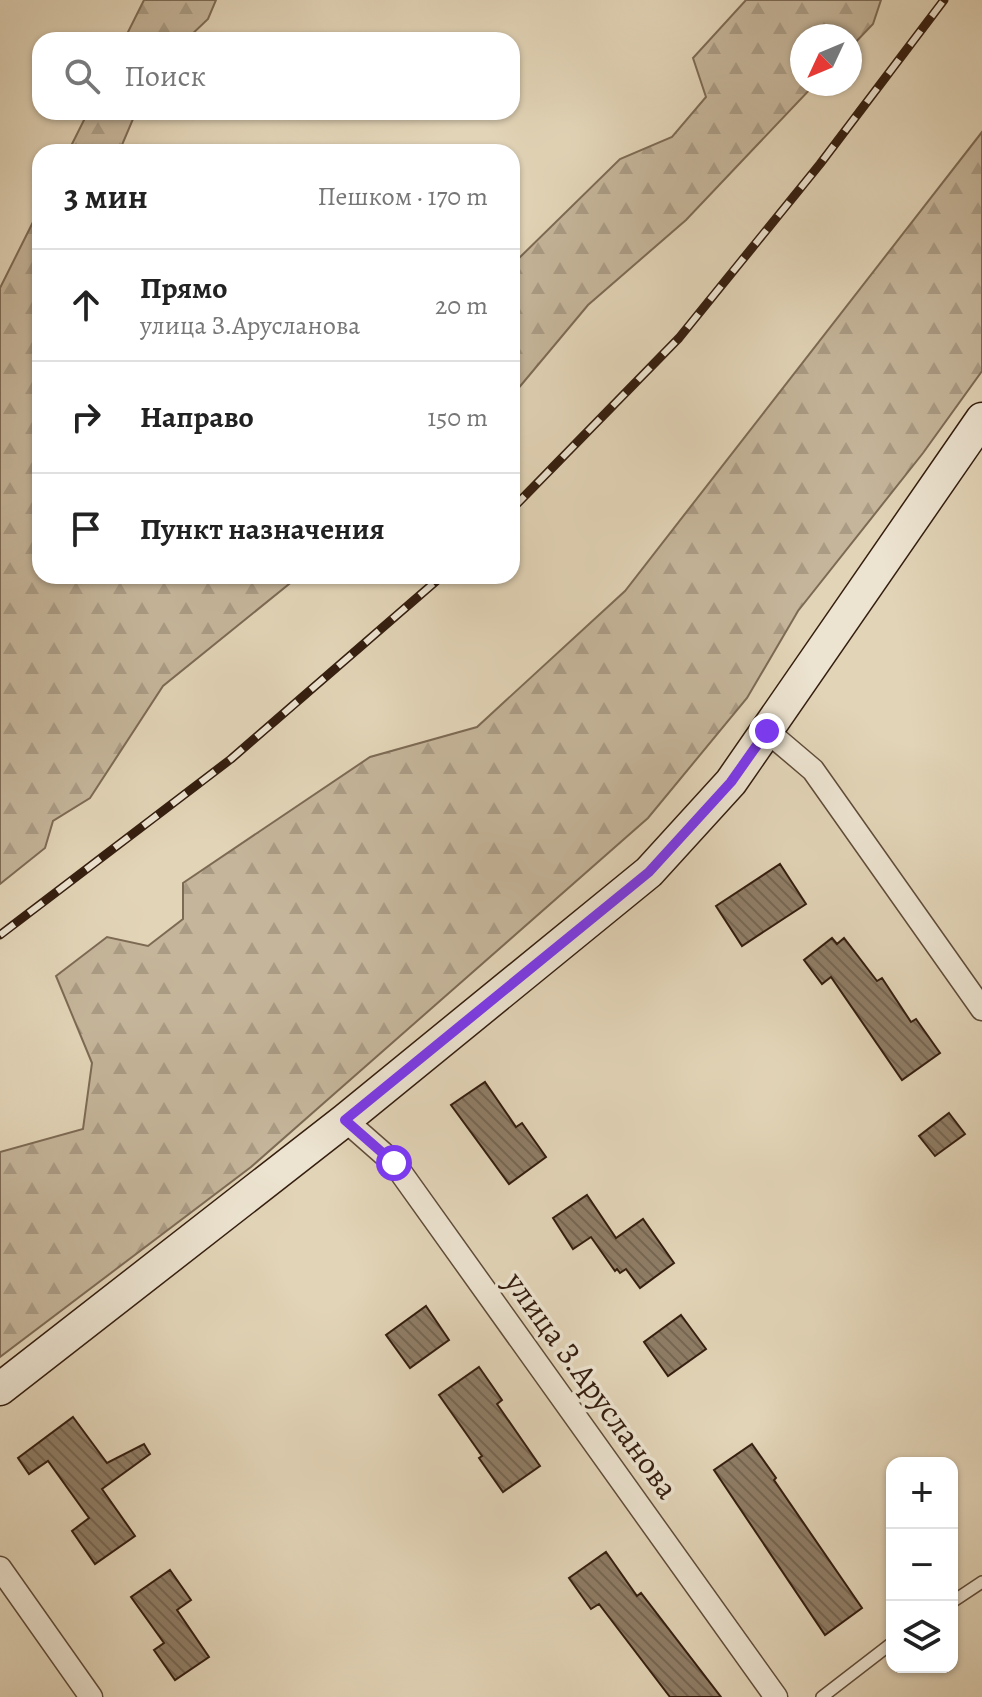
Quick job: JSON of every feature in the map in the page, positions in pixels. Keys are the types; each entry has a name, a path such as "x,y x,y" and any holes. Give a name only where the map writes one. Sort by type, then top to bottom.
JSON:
{"street":[{"path":"0,1389 345,1120 649,872 731,782 982,419"},
{"path":"767,731 813,770 982,1009"},
{"name":"улица З.Арусланова","path":"345,1120 394,1163 776,1697"},
{"path":"0,1568 91,1697"}],"lane":[{"path":"954,1601 982,1582"},
{"path":"822,1697 886,1648"}],"green space":[{"path":"144,0 216,0 208,19 194,32 128,32"},
{"path":"746,0 881,0 873,24 862,35 862,24 790,24 790,96 804,96 686,220 588,305 520,386 520,257 620,159 672,137 706,97 693,58"},
{"path":"84,120 133,120 122,144 72,144"},
{"path":"982,132 982,371 923,453 798,611 747,698 648,818 251,1167 0,1357 0,1152 83,1129 92,1063 56,976 107,937 148,946 183,919 183,883 370,757 477,727 625,591"},
{"path":"32,224 32,584 289,584 163,686 90,798 53,821 45,848 0,884 0,288"}],"building":[{"path":"780,864 806,904 742,946 716,906"},
{"path":"832,938 837,944 844,938 877,981 882,978 911,1022 916,1019 940,1053 902,1080 831,977 822,984 804,960"},
{"path":"485,1082 516,1127 522,1123 546,1157 509,1184 451,1105"},
{"path":"949,1113 965,1134 935,1156 919,1136"},
{"path":"587,1195 616,1238 643,1219 674,1263 640,1288 626,1269 620,1273 617,1269 615,1271 591,1237 573,1249 553,1218"},
{"path":"426,1306 449,1340 410,1368 386,1335"},
{"path":"681,1315 706,1349 668,1376 644,1342"},
{"path":"479,1367 502,1400 497,1404 540,1466 503,1492 439,1395"},
{"path":"73,1417 107,1463 144,1444 150,1454 102,1489 135,1536 95,1564 72,1531 89,1518 48,1461 29,1474 18,1458"},
{"path":"752,1444 862,1608 825,1635 714,1470"},
{"path":"606,1552 637,1596 641,1593 721,1697 670,1697 599,1604 591,1609 569,1578"},
{"path":"170,1570 191,1600 177,1610 209,1657 175,1680 154,1650 164,1643 131,1597"}],"railway":[{"path":"520,501 679,338 820,164 944,0"},
{"path":"0,935 231,759 433,584"}],"route":[{"path":"394,1163 345,1120 649,872 731,782 767,731"}]}
